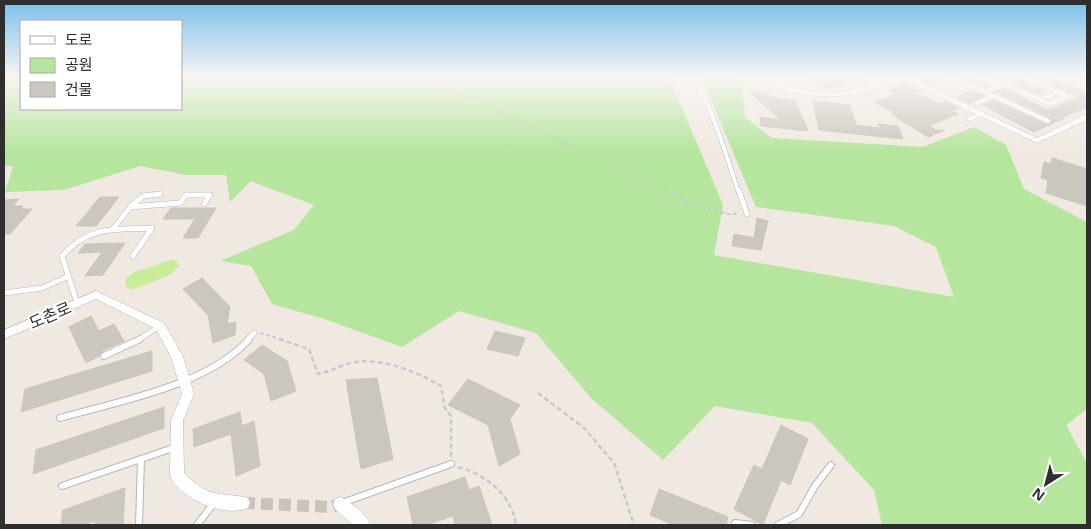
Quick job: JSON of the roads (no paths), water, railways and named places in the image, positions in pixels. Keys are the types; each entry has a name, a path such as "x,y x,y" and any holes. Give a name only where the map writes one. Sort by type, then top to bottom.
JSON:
{"street":[{"path":"956,102 1037,141 1087,117"},
{"name":"도촌로","path":"4,335 96,295 160,326"},
{"path":"160,326 177,356 188,394 177,420 177,476 190,490 214,502 243,504"},
{"path":"340,504 364,525"}],"lane":[{"path":"706,102 747,214"},
{"path":"1006,102 1048,121"},
{"path":"969,119 982,114"},
{"path":"114,228 134,200 140,197 160,194"},
{"path":"130,207 180,203 186,196 210,195 204,204"},
{"path":"76,304 62,256 69,247 107,228 152,228 133,256"},
{"path":"4,293 42,288 67,278"},
{"path":"104,356 145,338 160,326"},
{"path":"60,418 184,381 222,362 250,339 254,333"},
{"path":"62,486 176,447"},
{"path":"139,525 141,459"},
{"path":"340,504 451,464"},
{"path":"778,525 799,514 815,486 831,465"},
{"path":"197,525 214,502"},
{"path":"734,525 735,523 752,525"}],"tunnel":[{"path":"243,503 332,507 340,504"}]}
